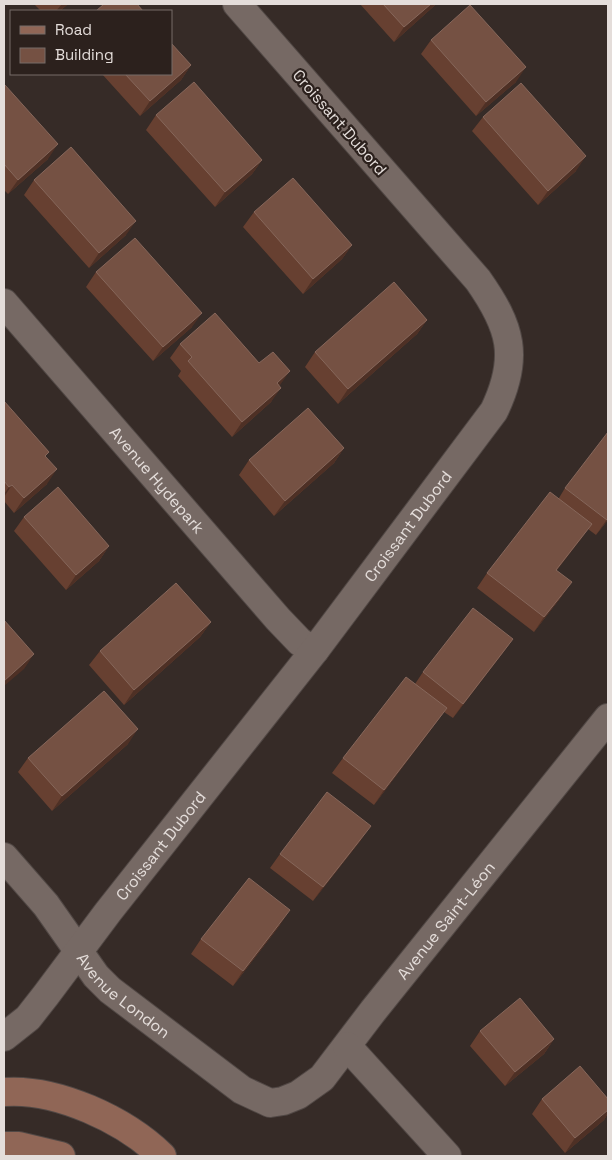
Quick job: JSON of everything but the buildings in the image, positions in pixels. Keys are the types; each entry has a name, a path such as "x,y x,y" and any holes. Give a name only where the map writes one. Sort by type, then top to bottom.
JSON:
{"main road":[{"path":"4,1092 32,1094 85,1107 137,1135 162,1156"},
{"path":"4,1146 19,1146 61,1156"}],"street":[{"name":"Croissant Dubord","path":"4,1037 28,1018 315,650 494,411 505,389 510,365 510,342 491,298 478,280 237,4"},
{"name":"Avenue Hydepark","path":"4,303 278,619 300,642 315,650"},
{"name":"Avenue Saint-Léon","path":"270,1102 283,1101 310,1088 322,1078 373,1011 608,718"},
{"name":"Avenue London","path":"4,857 46,905 110,990 226,1079 254,1097 270,1102"},
{"path":"348,1046 447,1156"}]}
